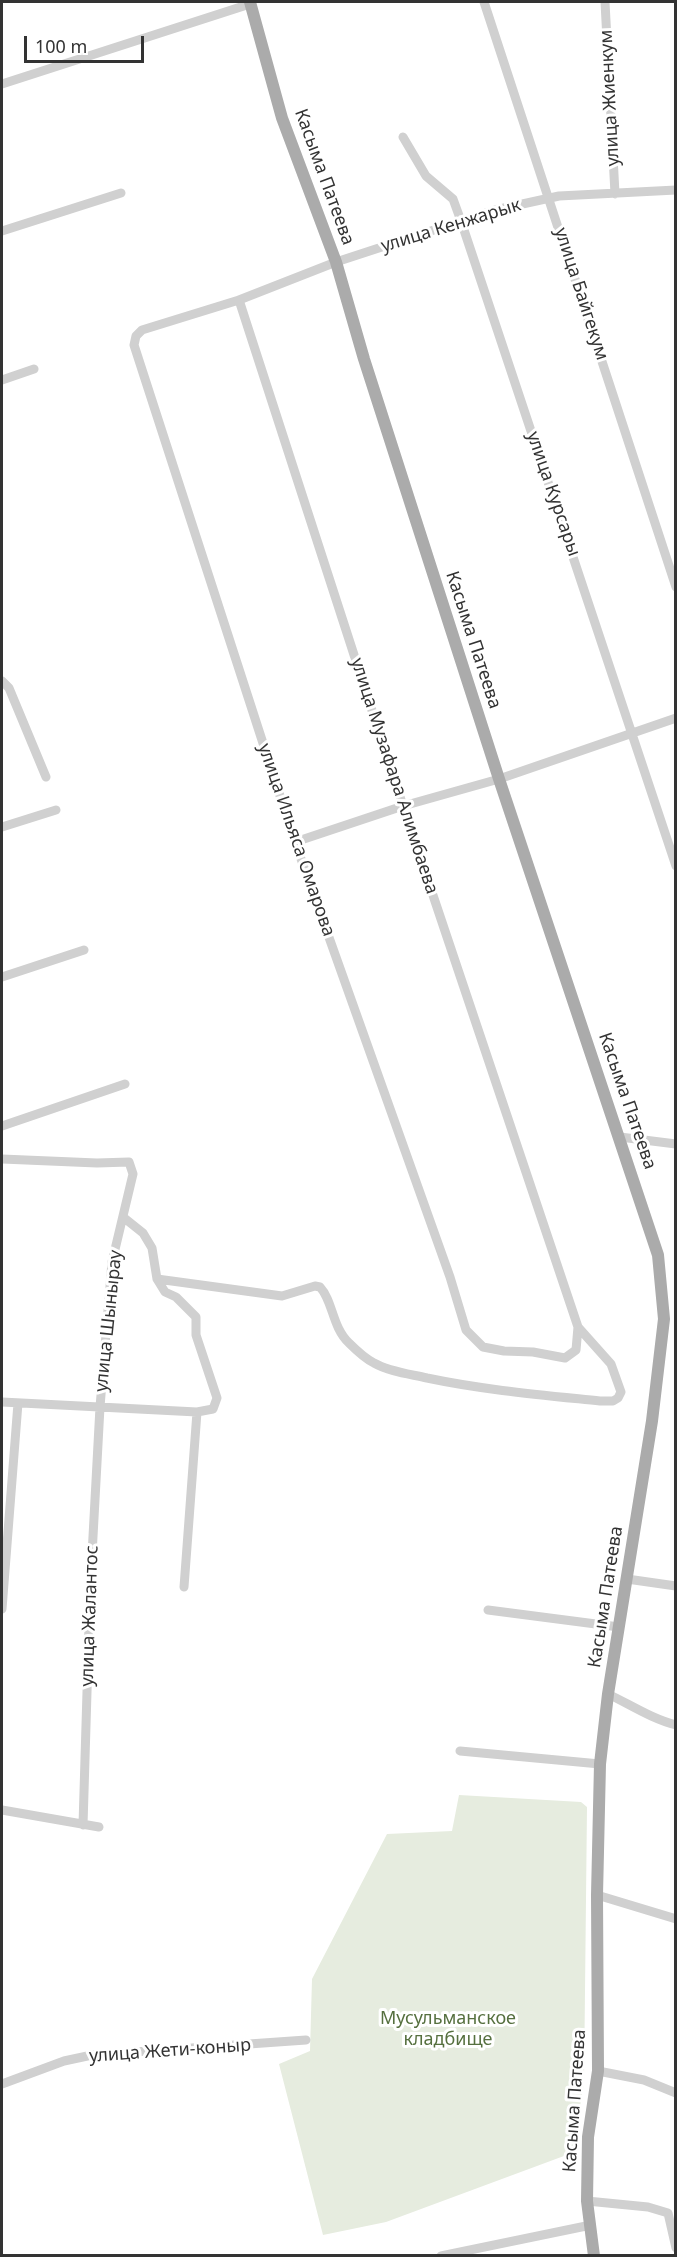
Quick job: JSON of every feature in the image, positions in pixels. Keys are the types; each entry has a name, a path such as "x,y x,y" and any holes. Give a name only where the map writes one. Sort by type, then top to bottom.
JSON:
{"main road":[{"name":"Касыма Патеева","path":"250,3 282,118 336,262 364,359 499,779 658,1255 664,1319 652,1421 608,1694 600,1764 597,1895 598,2071 588,2137 587,2200 594,2256"}],"street":[{"name":"улица Байгекум","path":"484,2 675,587"},
{"name":"улица Жиенкум","path":"605,2 615,194"},
{"path":"2,84 250,3"},
{"name":"улица Курсары","path":"403,138 426,176 453,199 675,866"},
{"name":"улица Кенжарык","path":"336,262 495,210 549,198 675,190"},
{"path":"2,231 121,194"},
{"path":"239,300 336,262"},
{"name":"улица Музафара Алимбаева","path":"239,300 403,806 578,1327 576,1350"},
{"name":"улица Ильяса Омарова","path":"239,300 142,330 136,336 134,345 295,842 450,1276 465,1330 483,1347 504,1351 533,1352 565,1358 576,1350"},
{"path":"2,380 33,369"},
{"path":"2,681 9,687 46,777"},
{"path":"295,842 403,806 499,779 675,718"},
{"path":"2,827 56,810"},
{"path":"2,977 84,950"},
{"path":"2,1126 125,1084"},
{"path":"620,1137 675,1144"},
{"name":"улица Шынырау","path":"2,1159 129,1162 133,1174 112,1262 100,1407"},
{"path":"2,1402 197,1412 213,1409 217,1398 196,1335 196,1317 176,1297 165,1292 157,1279 153,1248 143,1233 123,1217"},
{"path":"157,1279 282,1296 315,1286 320,1287 325,1292 333,1319 348,1342 374,1363 394,1371 454,1384 514,1393 613,1401 621,1392 610,1364 578,1327"},
{"path":"2,1609 18,1402"},
{"name":"улица Жалантос","path":"83,1825 90,1592 100,1407"},
{"path":"184,1587 197,1412"},
{"path":"627,1579 675,1586"},
{"path":"488,1610 619,1628"},
{"path":"608,1694 643,1710 657,1720 675,1725"},
{"path":"460,1751 600,1764"},
{"path":"2,1810 99,1827"},
{"path":"597,1895 675,1919"},
{"name":"улица Жети-коныр","path":"2,2084 64,2061 92,2055 306,2040"},
{"path":"598,2071 644,2080 675,2093"},
{"path":"587,2200 648,2207 668,2214 675,2248"},
{"path":"441,2256 591,2225"}],"green space":[{"name":"Мусульманское кладбище","path":"459,1795 581,1802 587,1807 584,2083 572,2153 386,2222 323,2235 279,2064 310,2051 312,1979 387,1834 452,1831"}]}
